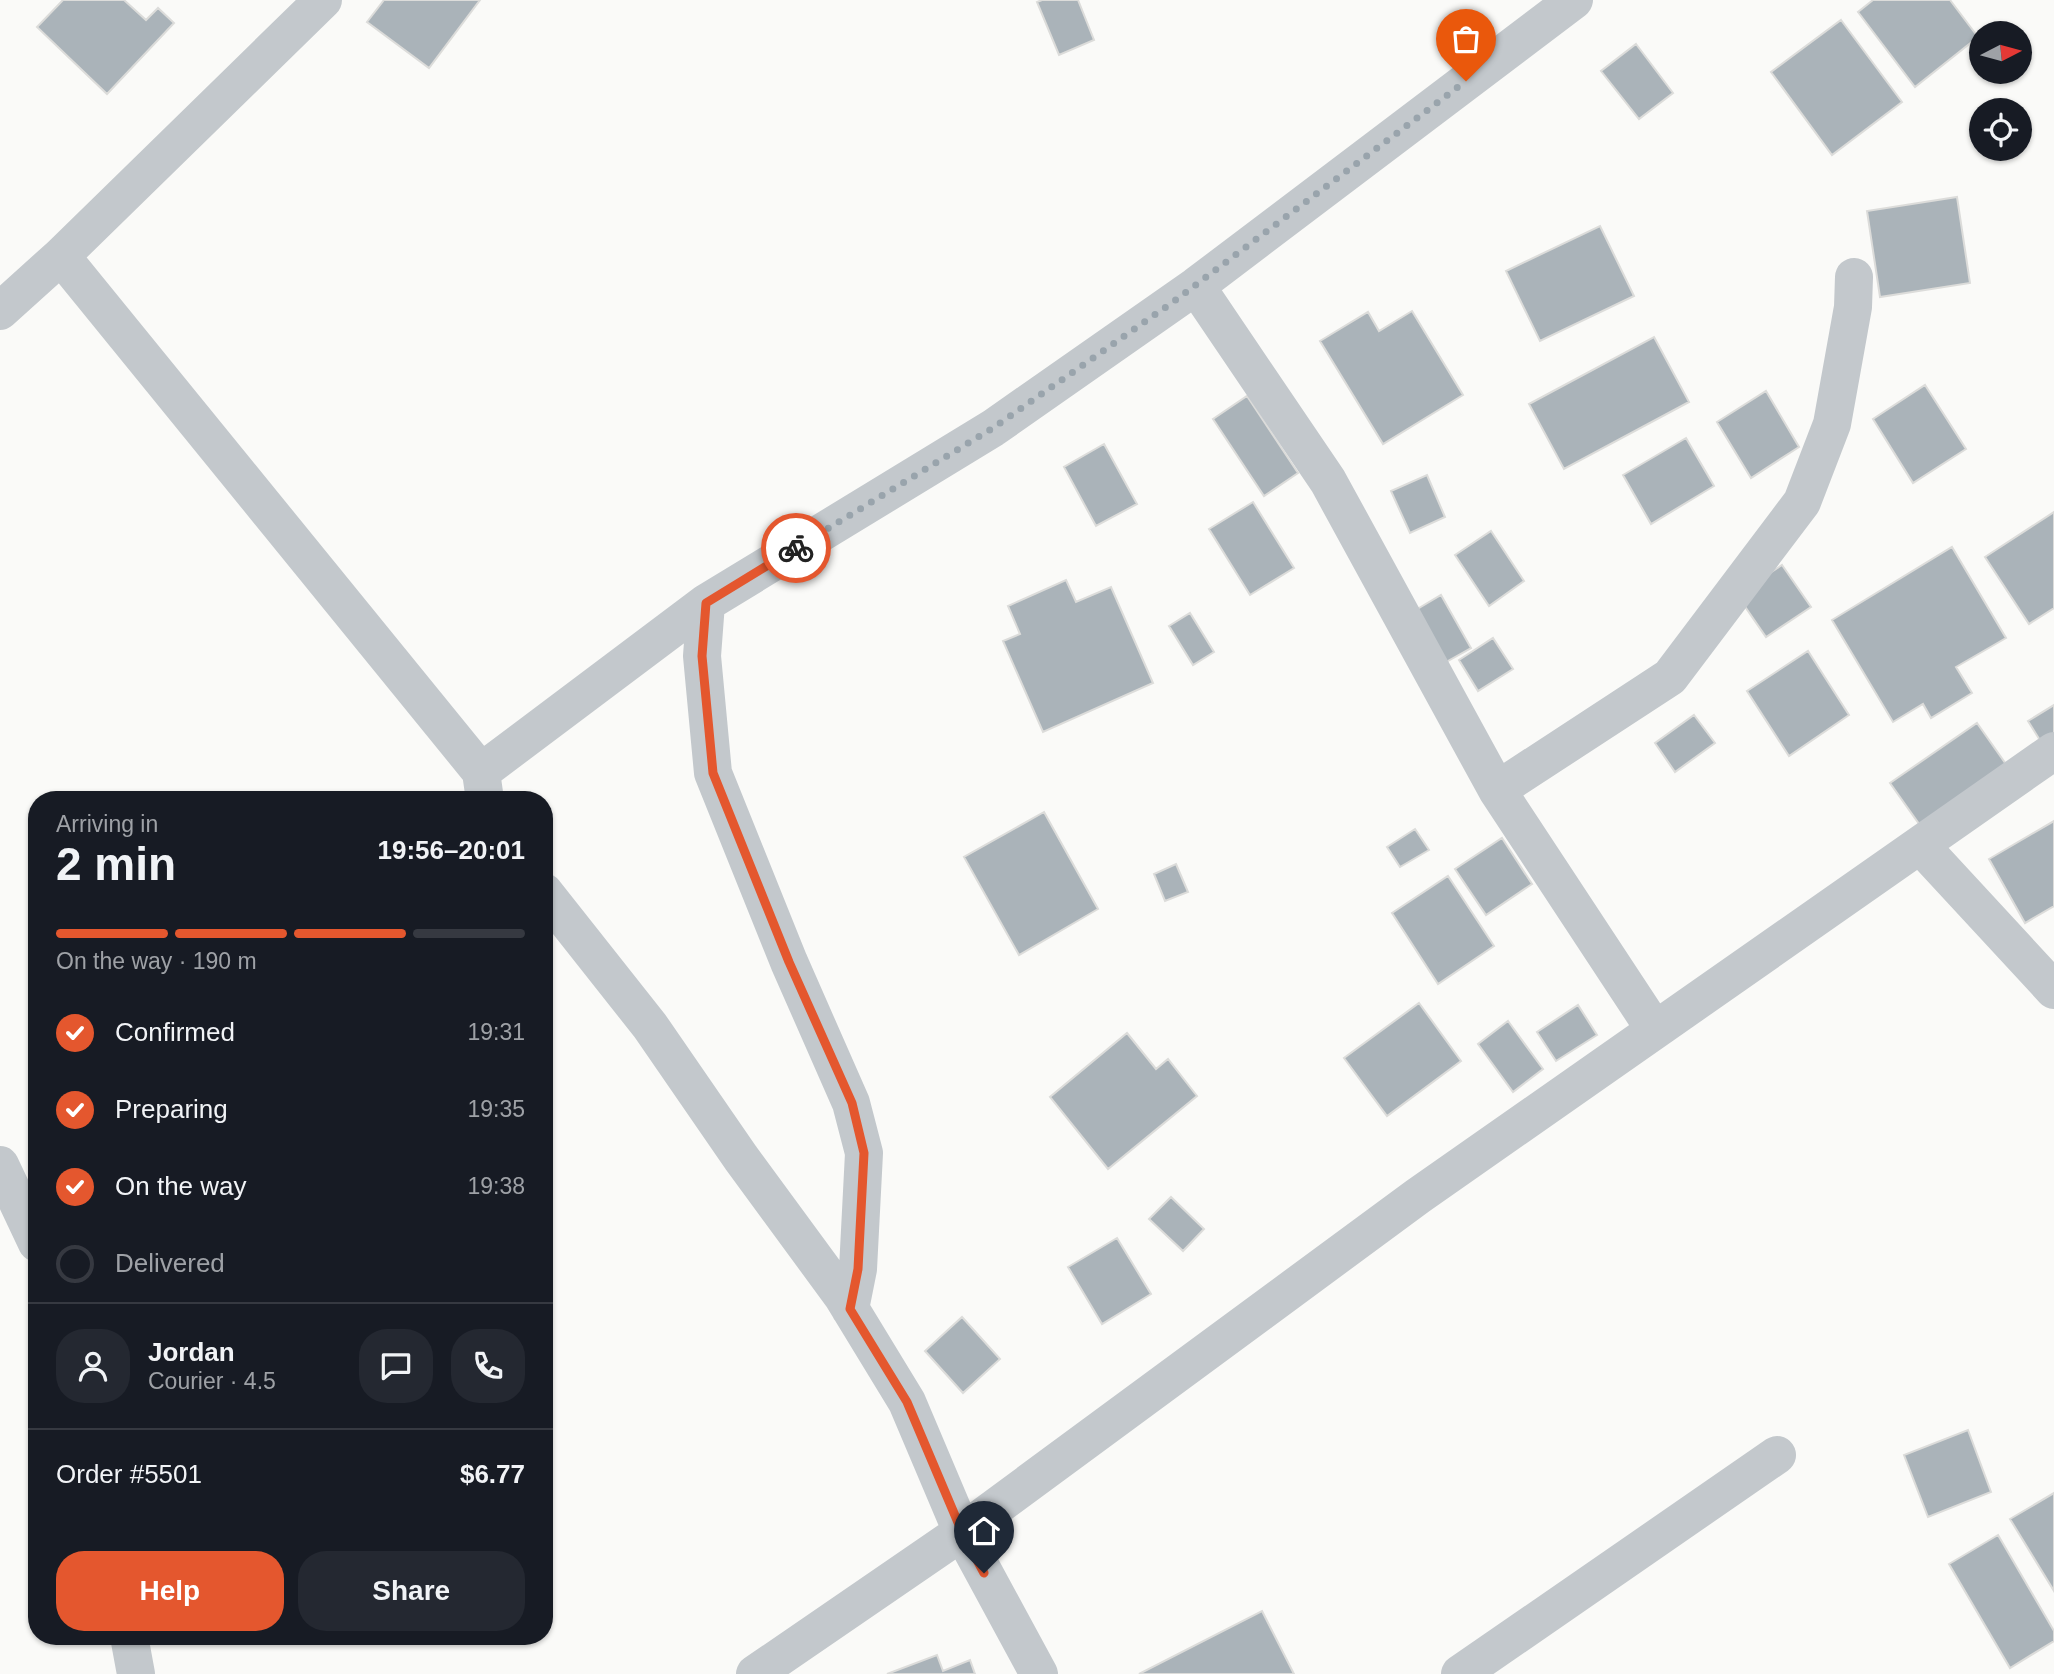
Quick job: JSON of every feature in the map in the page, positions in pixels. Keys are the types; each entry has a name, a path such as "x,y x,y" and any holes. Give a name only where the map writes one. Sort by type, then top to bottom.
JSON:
{"street":[{"path":"0,311 61,256 323,0"},
{"path":"61,256 483,786 706,603 993,428 1196,286 1574,0"},
{"path":"1497,790 1670,677 1802,502 1832,424 1853,307 1854,276"},
{"path":"1196,286 1328,481 1497,790 1655,1030"},
{"path":"706,603 702,656 713,773 789,962 852,1103 864,1153 858,1269 850,1309"},
{"path":"755,1674 962,1532 1418,1196 2054,751"},
{"path":"1920,845 2054,990"},
{"path":"553,902 650,1026 850,1309 907,1402 962,1532 1039,1674"},
{"path":"0,1165 28,1224"},
{"path":"1460,1674 1777,1455"},
{"path":"131,1645 136,1674"}],"building":[{"path":"63,0 124,0 146,20 158,8 174,23 107,94 37,27"},
{"path":"384,0 480,0 429,68 367,22"},
{"path":"1078,0 1094,40 1059,55 1037,2"},
{"path":"1873,0 1950,0 1969,25 1969,44 1915,87 1858,12"},
{"path":"1841,20 1902,102 1832,155 1771,72"},
{"path":"1636,44 1673,93 1639,119 1601,71"},
{"path":"1957,197 1970,283 1880,297 1867,211"},
{"path":"1600,226 1634,296 1540,341 1506,271"},
{"path":"1412,311 1463,395 1383,444 1320,341 1368,312 1379,331"},
{"path":"1654,337 1689,402 1564,469 1529,404"},
{"path":"1925,385 1966,449 1913,483 1873,419"},
{"path":"1766,391 1799,447 1751,478 1717,422"},
{"path":"1247,396 1298,473 1264,496 1213,419"},
{"path":"1686,438 1714,486 1651,524 1623,475"},
{"path":"1104,444 1137,504 1096,526 1064,467"},
{"path":"1427,475 1445,517 1410,533 1391,491"},
{"path":"1253,502 1294,568 1250,595 1209,529"},
{"path":"2054,512 2054,608 2029,624 1985,557"},
{"path":"1491,531 1524,581 1489,606 1455,555"},
{"path":"1952,547 2006,638 1956,667 1972,693 1931,718 1923,704 1893,722 1832,620"},
{"path":"1782,565 1811,607 1766,637 1737,595"},
{"path":"1066,580 1076,602 1111,587 1153,683 1043,732 1003,641 1020,634 1008,606"},
{"path":"1441,595 1471,648 1439,666 1409,614"},
{"path":"1190,613 1214,652 1193,665 1169,626"},
{"path":"1493,638 1513,669 1478,691 1459,660"},
{"path":"1808,651 1849,715 1789,756 1747,691"},
{"path":"2054,705 2054,734 2041,742 2028,721"},
{"path":"1694,715 1715,743 1675,772 1655,743"},
{"path":"1977,723 2008,767 1922,828 1890,783"},
{"path":"1044,812 1098,909 1019,955 964,857"},
{"path":"2054,821 2054,906 2025,923 1989,859"},
{"path":"1415,829 1429,850 1400,867 1387,847"},
{"path":"1502,838 1532,884 1486,915 1455,869"},
{"path":"1176,864 1188,892 1165,901 1154,874"},
{"path":"1448,876 1494,946 1438,984 1392,913"},
{"path":"1419,1003 1461,1061 1387,1116 1344,1058"},
{"path":"1578,1005 1597,1035 1556,1061 1537,1032"},
{"path":"1508,1021 1543,1069 1513,1092 1478,1044"},
{"path":"1127,1033 1156,1069 1168,1059 1197,1096 1108,1169 1050,1097"},
{"path":"1171,1197 1204,1229 1183,1251 1149,1219"},
{"path":"1117,1238 1151,1294 1102,1324 1068,1267"},
{"path":"962,1317 1000,1359 963,1393 925,1351"},
{"path":"1968,1430 1991,1492 1928,1517 1904,1455"},
{"path":"2054,1493 2054,1591 2010,1519"},
{"path":"1998,1535 2054,1631 2054,1641 2010,1668 1949,1564"},
{"path":"1262,1611 1294,1674 1139,1674"},
{"path":"937,1655 943,1671 970,1660 975,1674 887,1674"}],"way so far":[{"path":"796,548 993,428 1196,286 1466,81"}],"route":[{"path":"796,548 706,603 702,656 713,773 789,962 852,1103 864,1153 858,1269 850,1309 907,1402 962,1532 984,1573"}]}
